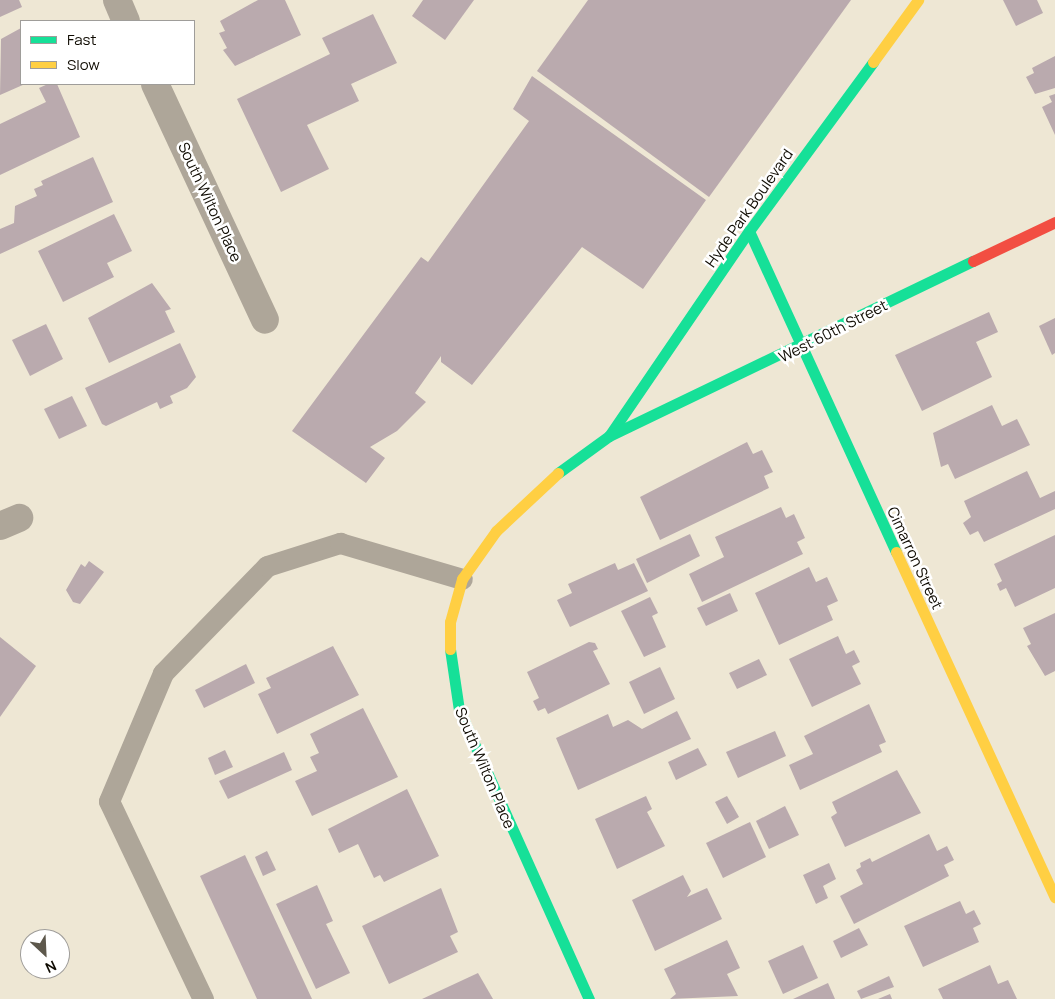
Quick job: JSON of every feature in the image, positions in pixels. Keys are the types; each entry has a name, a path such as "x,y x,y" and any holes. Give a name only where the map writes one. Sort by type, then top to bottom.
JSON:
{"street":[{"path":"117,0 126,20"},
{"name":"Hyde Park Boulevard","path":"609,436 750,231 918,0"},
{"name":"South Wilton Place","path":"155,85 265,320"},
{"name":"West 60th Street","path":"609,436 1055,222"},
{"name":"Cimarron Street","path":"750,231 800,346 1055,896"},
{"name":"South Wilton Place","path":"589,999 459,710 450,668 450,622 462,579 496,531 547,481 609,436"}],"lane":[{"path":"203,999 109,801 163,673 268,566 340,543 462,579"}],"building":[{"path":"0,0 19,0 22,7 0,17"},
{"path":"258,0 285,0 301,35 235,66 223,50 227,48 219,33 225,31 220,21"},
{"path":"423,0 474,0 445,40 412,16"},
{"path":"588,0 851,0 709,197 537,71"},
{"path":"1003,0 1037,0 1043,13 1016,26"},
{"path":"373,14 397,63 351,84 359,101 307,125 329,169 281,192 237,99 330,54 322,38"},
{"path":"20,29 20,85 23,85 0,95 1,39"},
{"path":"1055,56 1055,88 1035,94 1026,77 1034,73 1032,68"},
{"path":"532,76 706,200 643,289 582,247 472,385 441,362 441,356 415,393 426,402 397,431 370,447 385,458 366,483 292,431 421,257 428,262 529,121 513,109"},
{"path":"46,85 57,85 80,137 0,175 0,124 46,102 39,88"},
{"path":"1055,94 1055,135 1042,107 1052,102 1049,96"},
{"path":"93,157 113,202 0,254 0,229 14,223 15,206 37,196 34,189 43,185 41,181"},
{"path":"114,214 132,251 107,263 114,277 63,302 38,251"},
{"path":"152,283 171,309 165,311 175,332 109,363 88,318"},
{"path":"989,312 998,332 976,342 992,377 922,411 895,355"},
{"path":"1055,318 1055,353 1052,355 1039,326"},
{"path":"46,324 63,359 30,376 12,340"},
{"path":"180,343 196,377 187,388 170,396 173,403 160,409 157,402 106,426 102,424 85,388"},
{"path":"72,396 87,426 59,439 44,409"},
{"path":"992,405 1002,426 1017,419 1030,445 955,479 948,464 941,467 933,433"},
{"path":"747,442 753,454 762,450 773,472 764,476 769,488 660,540 640,497"},
{"path":"1027,471 1040,498 1055,491 1055,509 984,542 978,531 970,535 963,523 971,517 964,501"},
{"path":"781,507 786,518 794,514 805,538 797,542 803,554 702,602 689,574 724,557 715,537"},
{"path":"690,534 700,556 647,583 636,559"},
{"path":"1055,535 1055,588 1015,607 1006,588 1000,591 997,584 1002,581 994,564"},
{"path":"89,561 104,572 80,604 73,602 66,590 81,564 85,567"},
{"path":"615,563 618,570 634,563 648,591 570,627 557,600 572,593 568,584"},
{"path":"809,567 816,582 827,577 838,601 827,606 833,620 779,645 755,593"},
{"path":"730,593 738,611 706,626 697,608"},
{"path":"650,597 658,613 652,616 666,647 644,657 621,611"},
{"path":"1055,613 1055,671 1045,676 1027,646 1031,644 1023,628"},
{"path":"838,636 846,654 854,650 860,662 852,666 861,684 812,707 789,659"},
{"path":"0,637 36,666 0,717"},
{"path":"589,642 595,643 598,649 593,651 610,684 548,714 545,708 538,711 533,701 539,698 527,672"},
{"path":"333,646 359,695 277,734 258,694 271,688 266,678"},
{"path":"759,659 767,675 737,689 729,673"},
{"path":"246,664 255,683 204,708 195,690"},
{"path":"660,667 675,699 644,714 629,682"},
{"path":"869,704 886,742 879,745 882,752 800,790 789,765 813,754 804,736"},
{"path":"363,708 398,777 312,816 295,781 317,771 310,757 319,753 310,734"},
{"path":"677,711 691,739 578,790 556,738 608,714 613,727 628,720 642,729"},
{"path":"775,731 786,756 738,778 726,752"},
{"path":"698,748 707,765 676,780 668,762"},
{"path":"225,750 233,767 215,775 208,758"},
{"path":"284,752 292,770 228,799 219,781"},
{"path":"897,770 921,813 845,847 831,817 837,813 832,802"},
{"path":"407,789 439,856 384,882 380,875 374,878 358,844 339,853 328,829"},
{"path":"646,796 652,809 647,812 665,846 617,869 595,819"},
{"path":"727,796 739,817 727,824 715,802"},
{"path":"785,806 799,835 769,849 756,821"},
{"path":"750,822 766,857 723,878 706,843"},
{"path":"929,834 937,851 947,846 954,860 944,865 949,876 854,924 840,896 863,884 856,870 861,867 860,863 870,858 872,862"},
{"path":"267,851 276,870 263,876 255,857"},
{"path":"245,855 312,999 257,999 200,876"},
{"path":"829,863 836,879 823,886 828,898 816,904 803,875"},
{"path":"683,875 691,891 687,897 707,888 722,919 655,951 632,900"},
{"path":"317,885 333,921 326,924 350,973 316,989 276,904"},
{"path":"441,888 458,932 450,936 458,952 389,984 362,926"},
{"path":"960,901 966,914 974,910 981,924 973,928 979,942 923,967 904,926"},
{"path":"859,928 868,945 841,958 833,941"},
{"path":"727,940 740,968 727,974 738,996 670,999 676,994 664,969"},
{"path":"803,945 818,978 783,994 768,961"},
{"path":"990,965 998,984 1008,980 1017,999 943,999 938,989"},
{"path":"478,973 493,999 422,999"},
{"path":"889,976 894,987 861,999 857,991"},
{"path":"828,983 835,999 793,999"},
{"path":"890,994 892,999 878,999"}],"traffic: fast":[{"path":"609,436 749,231 873,62"},
{"path":"749,231 896,552"},
{"path":"558,473 609,436 973,261"},
{"path":"450,649 459,710 589,999"}],"traffic: slow":[{"path":"873,62 918,0"},
{"path":"450,649 450,622 462,579 496,531 558,473"},
{"path":"896,552 1055,897"}],"traffic: jam":[{"path":"973,261 1055,222"}]}
